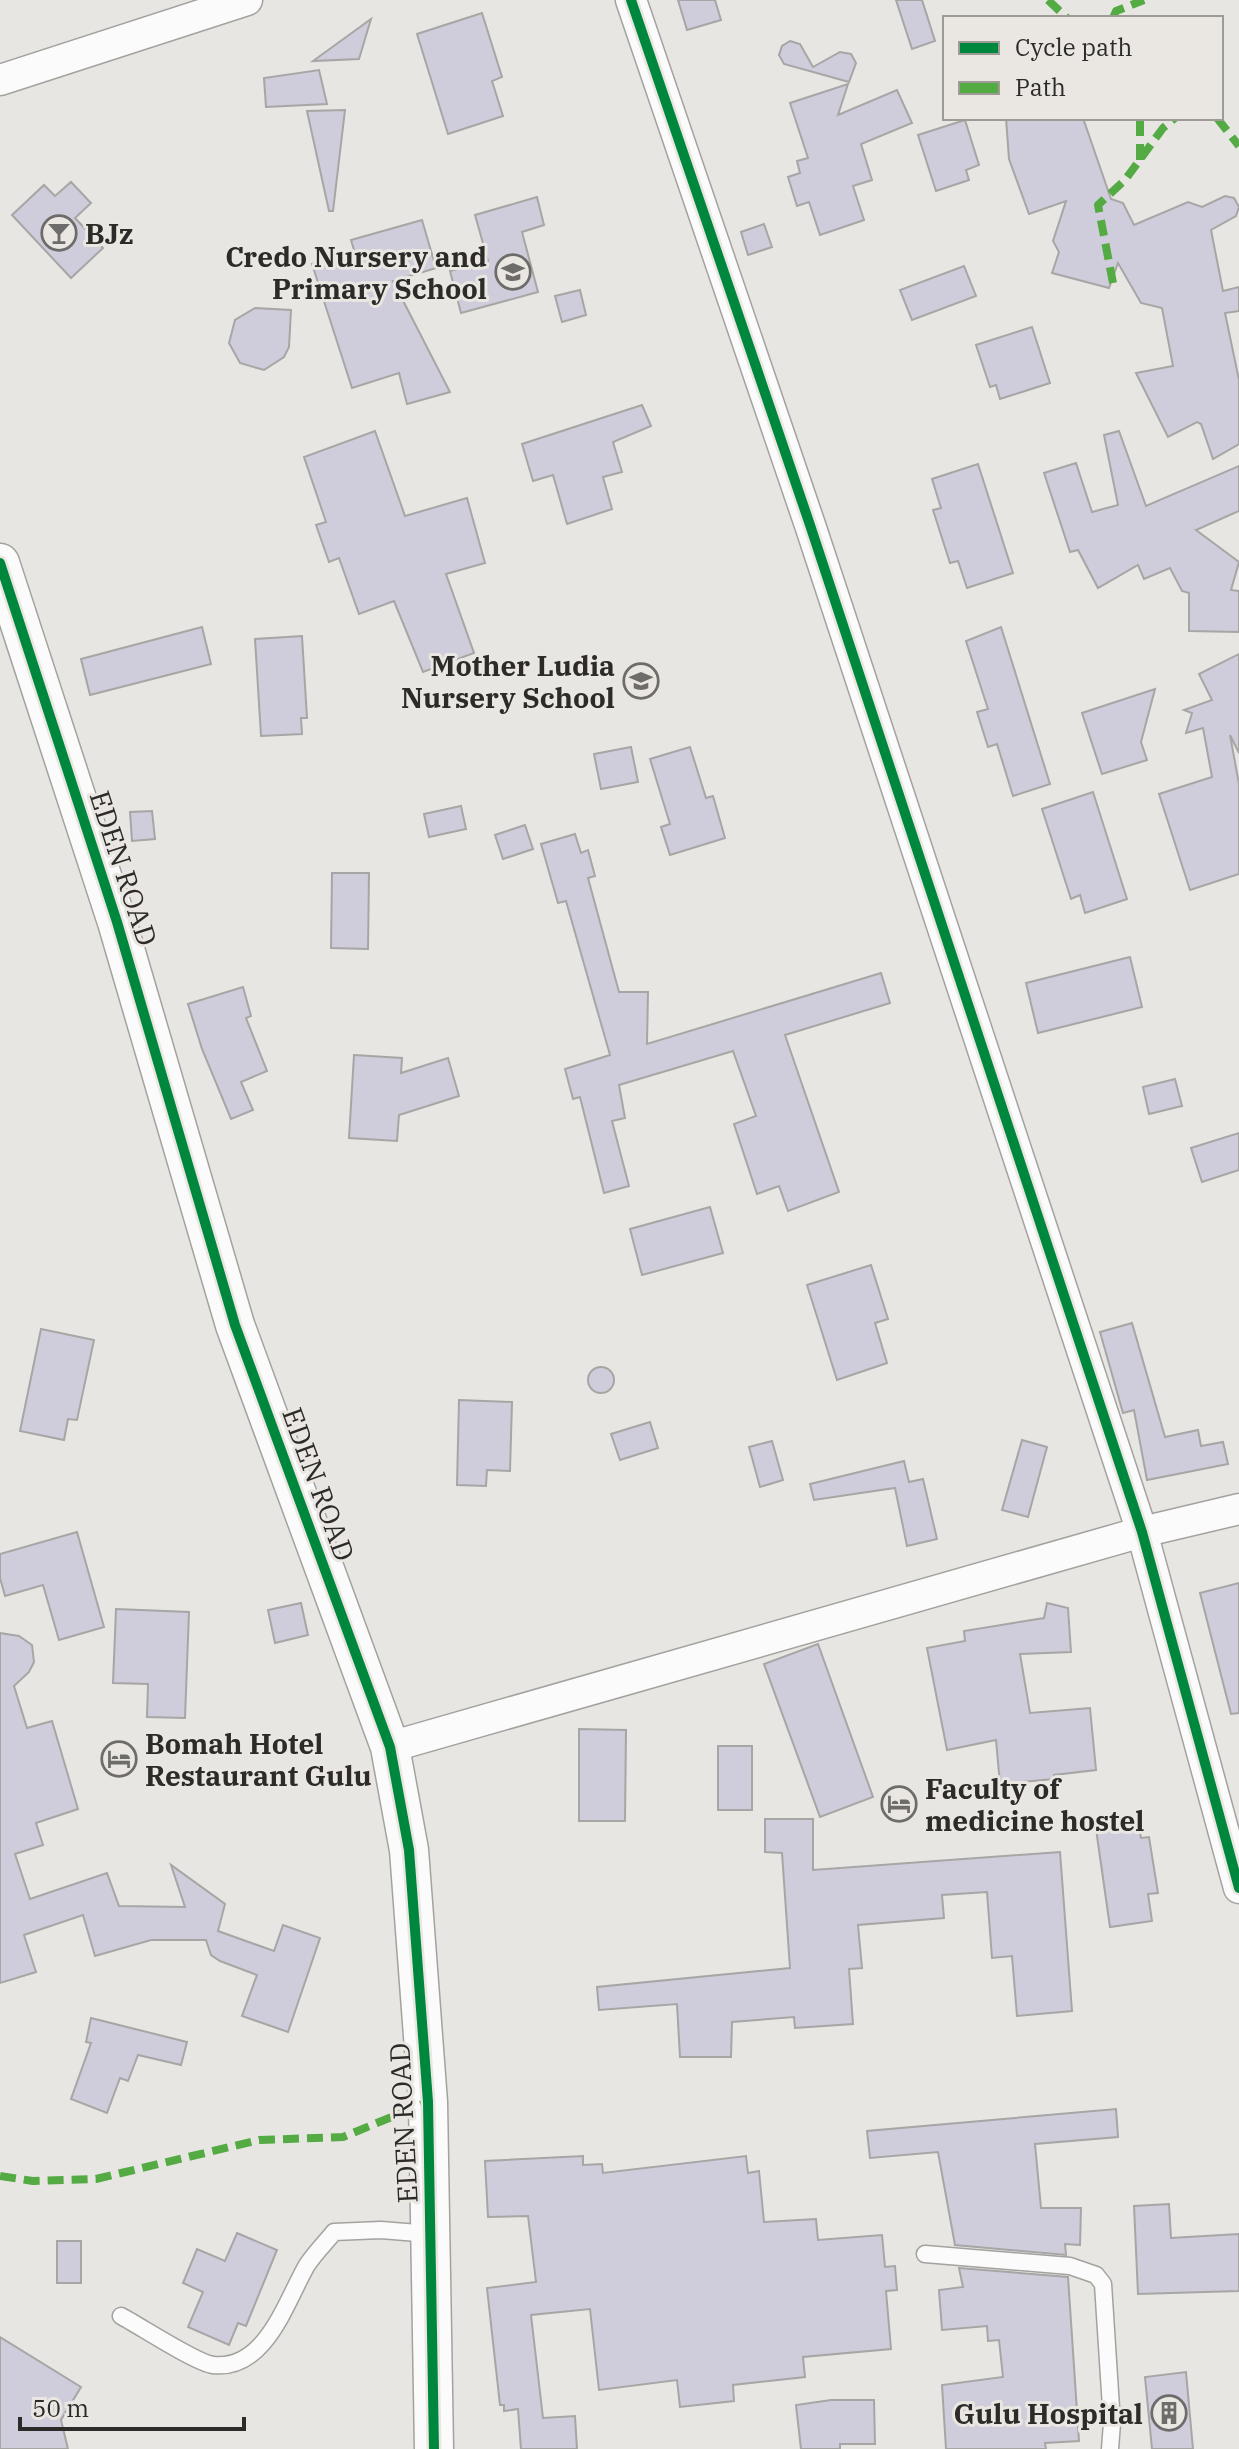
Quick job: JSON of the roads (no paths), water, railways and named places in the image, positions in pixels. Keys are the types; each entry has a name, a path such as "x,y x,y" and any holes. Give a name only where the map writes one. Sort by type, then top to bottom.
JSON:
{"street":[{"path":"0,80 247,0"},
{"path":"631,0 810,525 1142,1532 1239,1888"},
{"name":"EDEN ROAD","path":"0,563 117,922 235,1325 390,1747 409,1850 430,2140 434,2449"},
{"path":"390,1747 1142,1532 1239,1509"}],"lane":[{"path":"121,2316 210,2365 237,2363 256,2350 287,2307 308,2264 334,2232 381,2230 432,2234"},
{"path":"925,2254 1070,2266 1096,2275 1103,2284 1113,2439 1110,2449"}],"place":[{"name":"BJz","path":"59,233"},
{"name":"Credo Nursery and Primary School","path":"513,272"},
{"name":"Mother Ludia Nursery School","path":"641,681"},
{"name":"Bomah Hotel Restaurant Gulu","path":"119,1759"},
{"name":"Faculty of medicine hostel","path":"899,1804"},
{"name":"Gulu Hospital","path":"1169,2413"}]}
